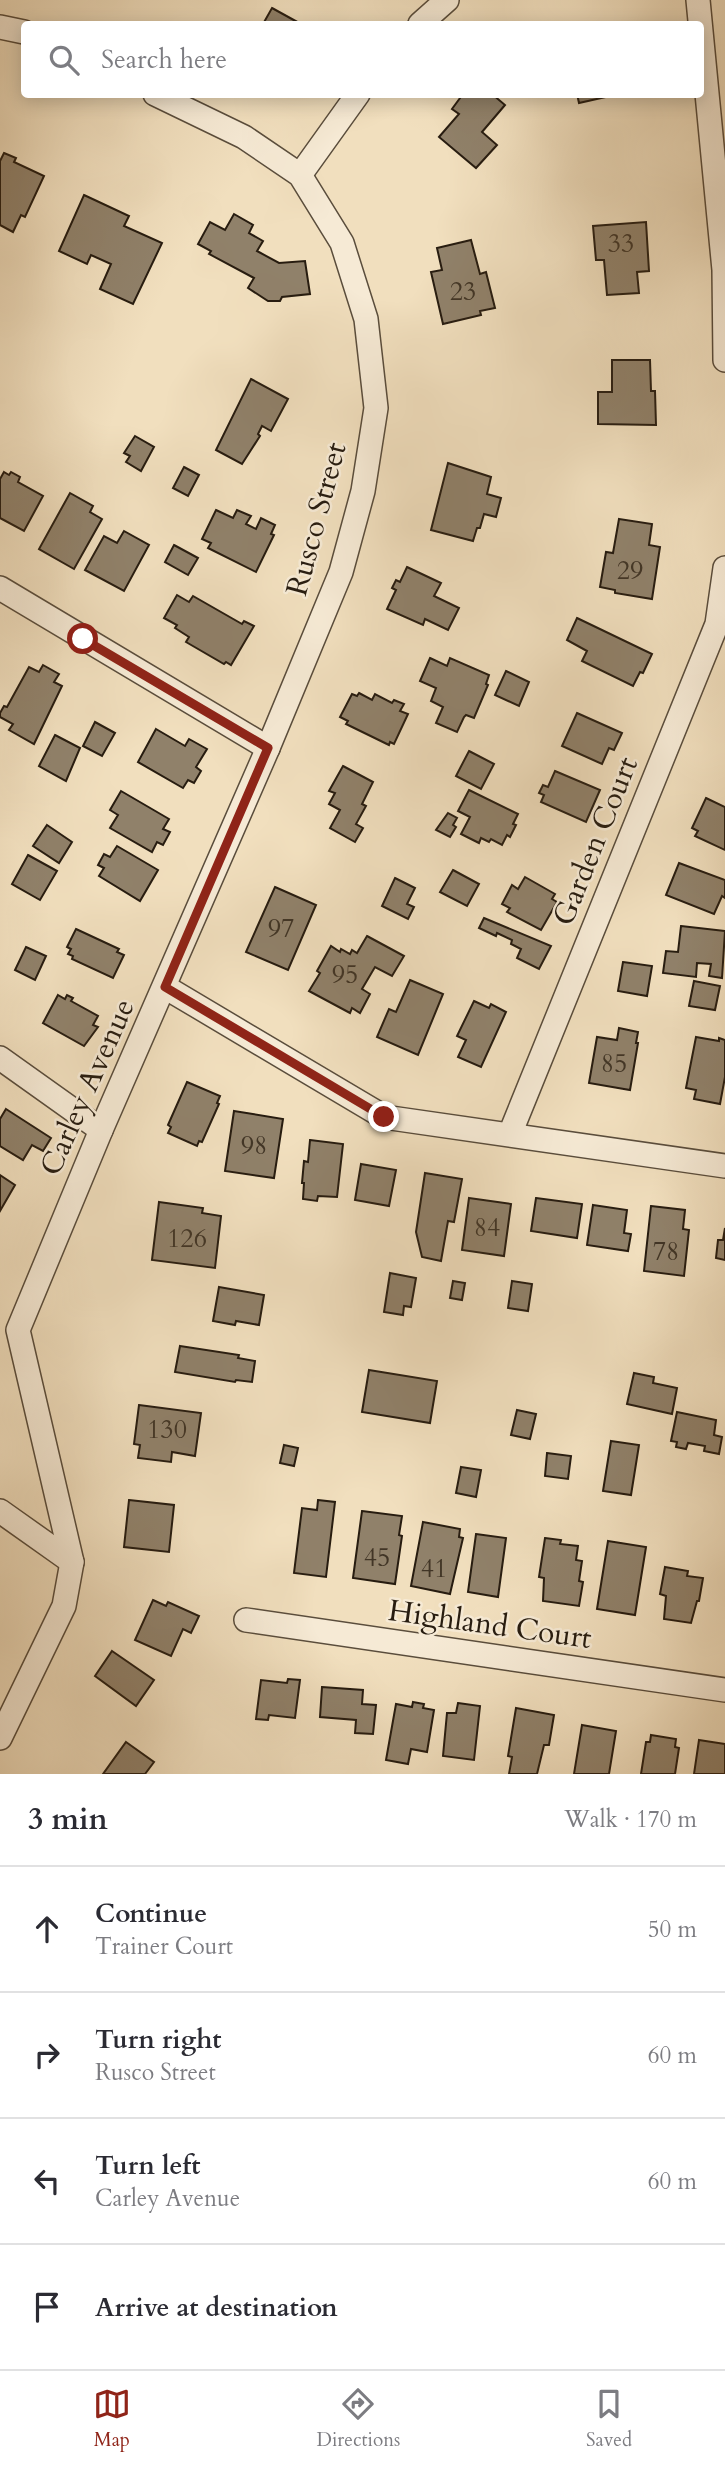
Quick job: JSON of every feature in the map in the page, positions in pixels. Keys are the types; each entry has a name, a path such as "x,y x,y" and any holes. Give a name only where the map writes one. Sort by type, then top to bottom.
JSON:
{"street":[{"path":"423,21 447,0"},
{"path":"698,0 700,21"},
{"path":"0,27 21,31"},
{"path":"704,62 724,270 725,360"},
{"name":"Rusco Street","path":"163,98 244,137 300,175 342,243 366,319 376,408 363,491 341,572 165,987"},
{"path":"300,175 355,98"},
{"name":"Garden Court","path":"510,1134 718,624 725,568"},
{"path":"0,588 268,748"},
{"name":"Carley Avenue","path":"0,1738 64,1606 72,1562 18,1330 101,1130 165,987 384,1117 725,1166"},
{"path":"0,1058 101,1130"},
{"path":"0,1511 72,1562"},
{"name":"Highland Court","path":"246,1620 725,1690"}],"building":[{"path":"272,8 296,21 265,21"},
{"path":"460,98 497,98 505,105 482,132 497,145 476,168 439,137 459,114 452,109"},
{"path":"578,98 601,98 579,103"},
{"path":"4,153 16,158 14,162 44,176 25,217 21,215 13,232 0,225 0,161"},
{"path":"84,195 129,216 124,226 162,243 133,304 100,289 111,264 91,255 87,264 59,251"},
{"path":"234,214 253,225 249,233 263,241 257,251 279,263 305,261 310,294 268,301 248,288 254,278 209,254 211,251 198,244 210,222 225,230"},
{"path":"646,222 649,271 637,272 639,293 607,295 604,260 596,260 593,226"},
{"path":"471,240 480,274 486,272 495,308 480,311 481,315 443,324 431,272 442,270 437,248"},
{"path":"612,360 650,360 651,391 655,391 656,425 598,424 598,392 612,392"},
{"path":"251,379 288,399 271,431 262,426 258,434 260,436 242,464 216,450"},
{"path":"135,436 154,447 141,471 126,462 130,456 124,453"},
{"path":"448,463 491,477 487,494 501,498 496,517 484,514 473,541 431,530"},
{"path":"184,467 199,475 188,496 173,488"},
{"path":"4,472 20,477 18,482 43,496 24,531 0,518 0,479"},
{"path":"70,493 93,506 90,512 102,519 74,569 39,549"},
{"path":"216,510 233,518 237,510 251,516 246,524 256,529 261,518 275,525 271,534 274,535 256,572 208,548 211,543 202,539"},
{"path":"619,519 652,524 649,545 660,547 652,599 615,593 615,590 600,587 606,552 613,553"},
{"path":"124,531 149,545 124,591 85,570 104,536 117,543"},
{"path":"174,545 198,558 188,575 165,562"},
{"path":"407,567 441,583 434,596 459,608 448,630 425,619 423,625 387,609 396,590 392,588 396,580 400,582"},
{"path":"177,595 189,602 193,596 242,624 244,621 254,626 231,665 226,662 224,664 186,642 189,637 175,628 177,625 164,618"},
{"path":"577,618 652,654 633,686 582,661 587,651 567,640"},
{"path":"430,658 447,666 450,658 489,675 488,685 474,718 466,715 457,732 436,723 443,707 431,701 436,688 420,681"},
{"path":"43,665 59,674 54,682 62,686 34,744 9,730 13,724 0,717 0,713 4,706 7,707 29,667 39,672"},
{"path":"506,671 529,682 519,706 495,695"},
{"path":"359,693 372,700 375,694 392,703 394,700 404,704 400,711 408,714 394,744 390,742 389,745 346,724 348,721 340,717 352,694 357,696"},
{"path":"577,713 622,733 614,750 609,748 602,764 562,746"},
{"path":"95,722 115,733 102,756 83,746"},
{"path":"156,729 185,746 189,739 207,749 196,767 201,771 194,783 188,780 183,788 138,762"},
{"path":"55,735 80,748 66,781 39,766"},
{"path":"469,751 494,764 481,789 456,776"},
{"path":"343,766 373,782 362,804 366,806 356,824 363,828 355,842 330,828 340,810 329,804 335,793 329,791"},
{"path":"555,771 600,790 586,822 541,802 544,795 539,793 543,785 548,787"},
{"path":"469,790 518,814 510,837 507,835 502,845 491,839 489,842 481,838 479,843 461,834 470,817 458,811"},
{"path":"121,791 169,819 163,829 170,832 163,845 157,842 152,852 110,828 118,815 110,810"},
{"path":"706,798 725,807 725,850 695,836 698,831 692,828"},
{"path":"448,813 457,818 453,825 456,827 450,837 436,830"},
{"path":"47,825 72,842 59,863 33,846"},
{"path":"117,846 158,870 140,901 99,876 104,868 98,865 104,854 110,857"},
{"path":"28,855 57,871 40,900 12,884"},
{"path":"679,863 725,880 725,898 722,896 714,914 666,895"},
{"path":"453,870 479,884 467,906 440,892"},
{"path":"525,877 555,894 552,899 557,902 541,930 507,912 510,908 502,904 512,885 518,889"},
{"path":"395,878 415,888 407,904 414,907 408,919 382,906"},
{"path":"275,887 316,905 288,970 246,952"},
{"path":"484,918 551,946 539,969 517,958 521,949 511,944 512,940 479,928"},
{"path":"681,926 725,931 722,978 709,976 711,964 697,963 696,977 663,973 666,951 678,952"},
{"path":"76,929 119,949 117,952 124,955 113,978 72,959 73,956 68,954 71,949 67,947"},
{"path":"367,936 404,956 392,976 375,967 362,989 370,994 360,1013 352,1008 350,1013 309,991 331,946 340,952 341,949 350,954 352,950 357,953"},
{"path":"26,947 46,956 35,980 15,970"},
{"path":"623,962 652,966 647,996 618,991"},
{"path":"410,980 443,994 418,1055 377,1037 389,1009 396,1012"},
{"path":"694,981 720,986 715,1010 689,1006"},
{"path":"58,995 65,999 67,995 73,998 71,1001 98,1016 93,1025 98,1027 84,1046 43,1023"},
{"path":"474,1001 489,1008 491,1004 506,1012 481,1067 458,1057 466,1040 457,1036"},
{"path":"619,1028 638,1032 630,1090 589,1083 597,1037 617,1040"},
{"path":"696,1037 725,1040 725,1077 720,1104 694,1099 696,1090 686,1088"},
{"path":"187,1082 220,1096 202,1142 199,1141 197,1146 168,1133 171,1127 168,1125"},
{"path":"6,1109 51,1138 43,1151 32,1145 23,1160 0,1146 0,1119"},
{"path":"234,1111 283,1119 274,1178 225,1171"},
{"path":"310,1140 343,1144 337,1197 318,1196 317,1201 303,1199 304,1161 308,1162"},
{"path":"361,1164 396,1170 389,1206 355,1200"},
{"path":"425,1173 462,1179 454,1222 448,1221 441,1261 422,1257 416,1232"},
{"path":"0,1175 15,1185 0,1211"},
{"path":"469,1198 511,1204 504,1256 462,1250"},
{"path":"536,1198 582,1204 577,1238 531,1231"},
{"path":"159,1202 203,1208 202,1213 221,1216 215,1268 152,1260"},
{"path":"593,1205 627,1210 624,1233 631,1234 628,1251 587,1245"},
{"path":"651,1206 685,1210 683,1229 689,1230 684,1276 644,1271"},
{"path":"725,1228 725,1260 716,1258 718,1240 723,1240"},
{"path":"390,1273 416,1278 411,1307 404,1306 403,1315 384,1312"},
{"path":"453,1281 465,1283 462,1300 450,1298"},
{"path":"512,1281 532,1284 528,1311 508,1308"},
{"path":"219,1287 264,1295 259,1325 213,1321"},
{"path":"180,1346 239,1355 238,1358 255,1361 252,1382 235,1382 175,1372"},
{"path":"369,1370 437,1381 430,1423 362,1412"},
{"path":"634,1373 654,1377 653,1383 677,1388 672,1414 627,1404"},
{"path":"139,1405 201,1413 195,1456 172,1452 171,1462 138,1458 140,1445 134,1444"},
{"path":"517,1410 536,1414 530,1439 511,1435"},
{"path":"677,1412 716,1420 714,1435 722,1437 719,1454 704,1451 705,1446 688,1443 686,1449 676,1447 677,1442 671,1441"},
{"path":"611,1441 639,1445 631,1495 603,1491"},
{"path":"284,1445 298,1448 294,1466 280,1463"},
{"path":"547,1453 571,1456 568,1479 545,1476"},
{"path":"461,1467 481,1470 476,1497 456,1493"},
{"path":"129,1500 174,1505 169,1552 124,1547"},
{"path":"318,1500 335,1502 326,1577 294,1573 302,1508 317,1510"},
{"path":"362,1511 402,1516 395,1584 353,1578"},
{"path":"423,1522 460,1529 459,1537 463,1538 450,1594 411,1586"},
{"path":"476,1534 506,1538 498,1597 468,1592"},
{"path":"545,1538 561,1540 560,1544 578,1546 576,1560 582,1561 579,1581 583,1582 579,1606 543,1601 544,1578 539,1577"},
{"path":"608,1541 646,1547 635,1615 597,1609"},
{"path":"665,1567 688,1571 687,1576 703,1578 691,1623 664,1619 666,1596 660,1594"},
{"path":"153,1600 166,1606 168,1602 199,1616 191,1633 183,1629 171,1656 135,1640"},
{"path":"112,1651 154,1680 136,1706 95,1676"},
{"path":"288,1679 300,1680 295,1718 269,1715 268,1720 256,1719 261,1680 287,1683"},
{"path":"322,1687 363,1690 362,1704 376,1705 373,1734 355,1733 356,1720 320,1717"},
{"path":"413,1702 434,1710 427,1752 411,1749 408,1764 386,1760 396,1704 412,1707"},
{"path":"458,1703 480,1706 474,1760 443,1756 447,1713 456,1713"},
{"path":"516,1708 554,1715 549,1745 544,1745 537,1774 509,1774 512,1757 508,1756"},
{"path":"582,1725 616,1731 609,1774 574,1774"},
{"path":"651,1735 676,1739 675,1747 679,1748 675,1774 641,1774 646,1742 650,1742"},
{"path":"699,1740 725,1744 725,1774 694,1774"},
{"path":"126,1742 154,1762 145,1774 103,1774"}],"route":[{"path":"83,639 268,748 165,987 384,1117"}]}
